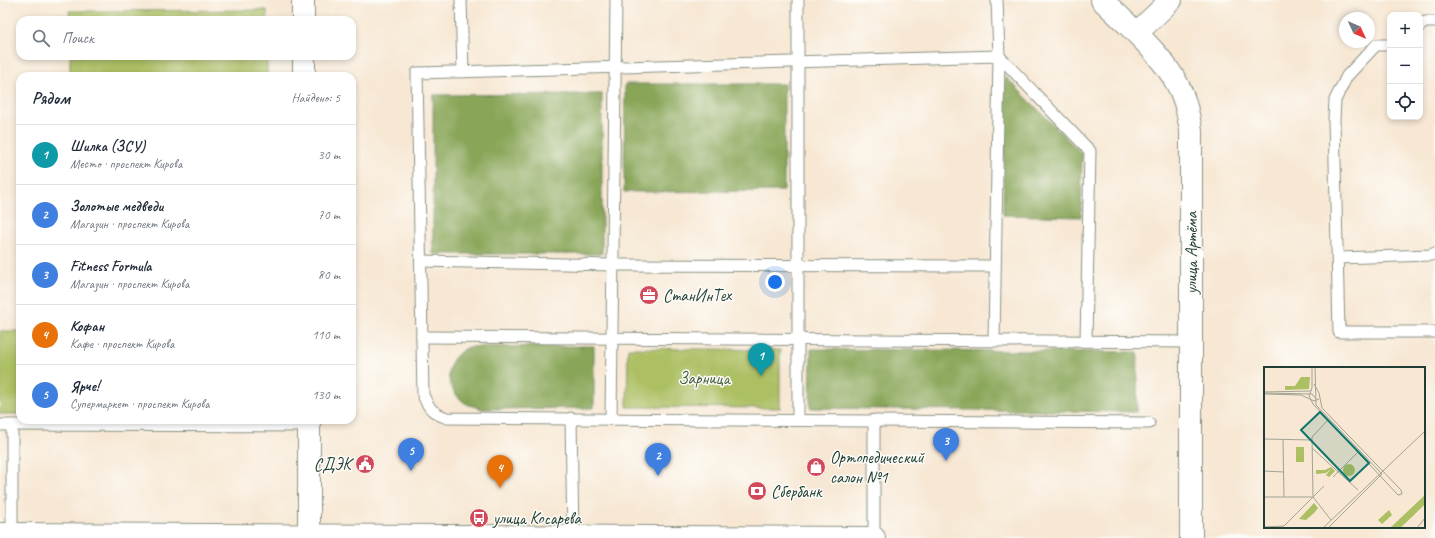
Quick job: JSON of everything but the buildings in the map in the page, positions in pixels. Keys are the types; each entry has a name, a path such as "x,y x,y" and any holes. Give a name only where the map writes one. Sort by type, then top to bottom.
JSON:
{"main road":[{"path":"303,0 303,16"},
{"name":"улица Артёма","path":"1102,0 1137,33 1170,71 1184,96 1191,130 1191,538"},
{"path":"1137,33 1171,0"},
{"path":"304,60 304,72"},
{"path":"309,424 309,535"},
{"path":"6,534 874,538"}],"lane":[{"path":"461,0 463,72"},
{"path":"611,419 616,0"},
{"path":"798,0 798,420"},
{"path":"994,341 999,56 998,0"},
{"path":"1423,24 1425,22 1435,22"},
{"path":"1387,45 1376,45 1347,76 1335,100 1334,119 1339,332 1435,332"},
{"path":"1086,341 1090,151 999,56 417,73 423,395 428,406 436,414 447,418 1149,423"},
{"path":"1338,258 1431,255 1435,253"},
{"path":"421,261 613,265 995,266"},
{"path":"422,337 1191,342"},
{"path":"564,537 571,418"},
{"path":"874,420 874,538"},
{"path":"0,425 38,424"},
{"path":"6,534 12,425"}],"green space":[{"path":"267,10 267,16 70,16 69,11"},
{"path":"70,60 267,60 267,72 70,72"},
{"path":"1005,76 1082,154 1081,217 1003,215"},
{"path":"625,84 784,84 784,191 624,192"},
{"path":"602,94 602,254 433,254 433,95"},
{"path":"0,331 16,331 16,414 0,414"},
{"path":"594,346 594,408 483,409 465,403 458,396 449,381 450,366 454,359 460,352 469,347"},
{"name":"Зарница","path":"628,348 780,350 780,408 627,407"},
{"path":"811,349 1138,352 1137,412 810,408"}],"place":[{"name":"СтанИнТех","path":"649,295"},
{"name":"Шилка (ЗСУ)","path":"761,376"},
{"name":"Fitness Formula","path":"946,461"},
{"name":"СДЭК","path":"365,464"},
{"name":"Ортопедический салон №1","path":"816,467"},
{"name":"Ярче!","path":"411,471"},
{"name":"Золотые медведи","path":"658,476"},
{"name":"Кофан","path":"500,488"},
{"name":"Сбербанк","path":"757,491"},
{"name":"улица Косарева","path":"479,518"}]}
